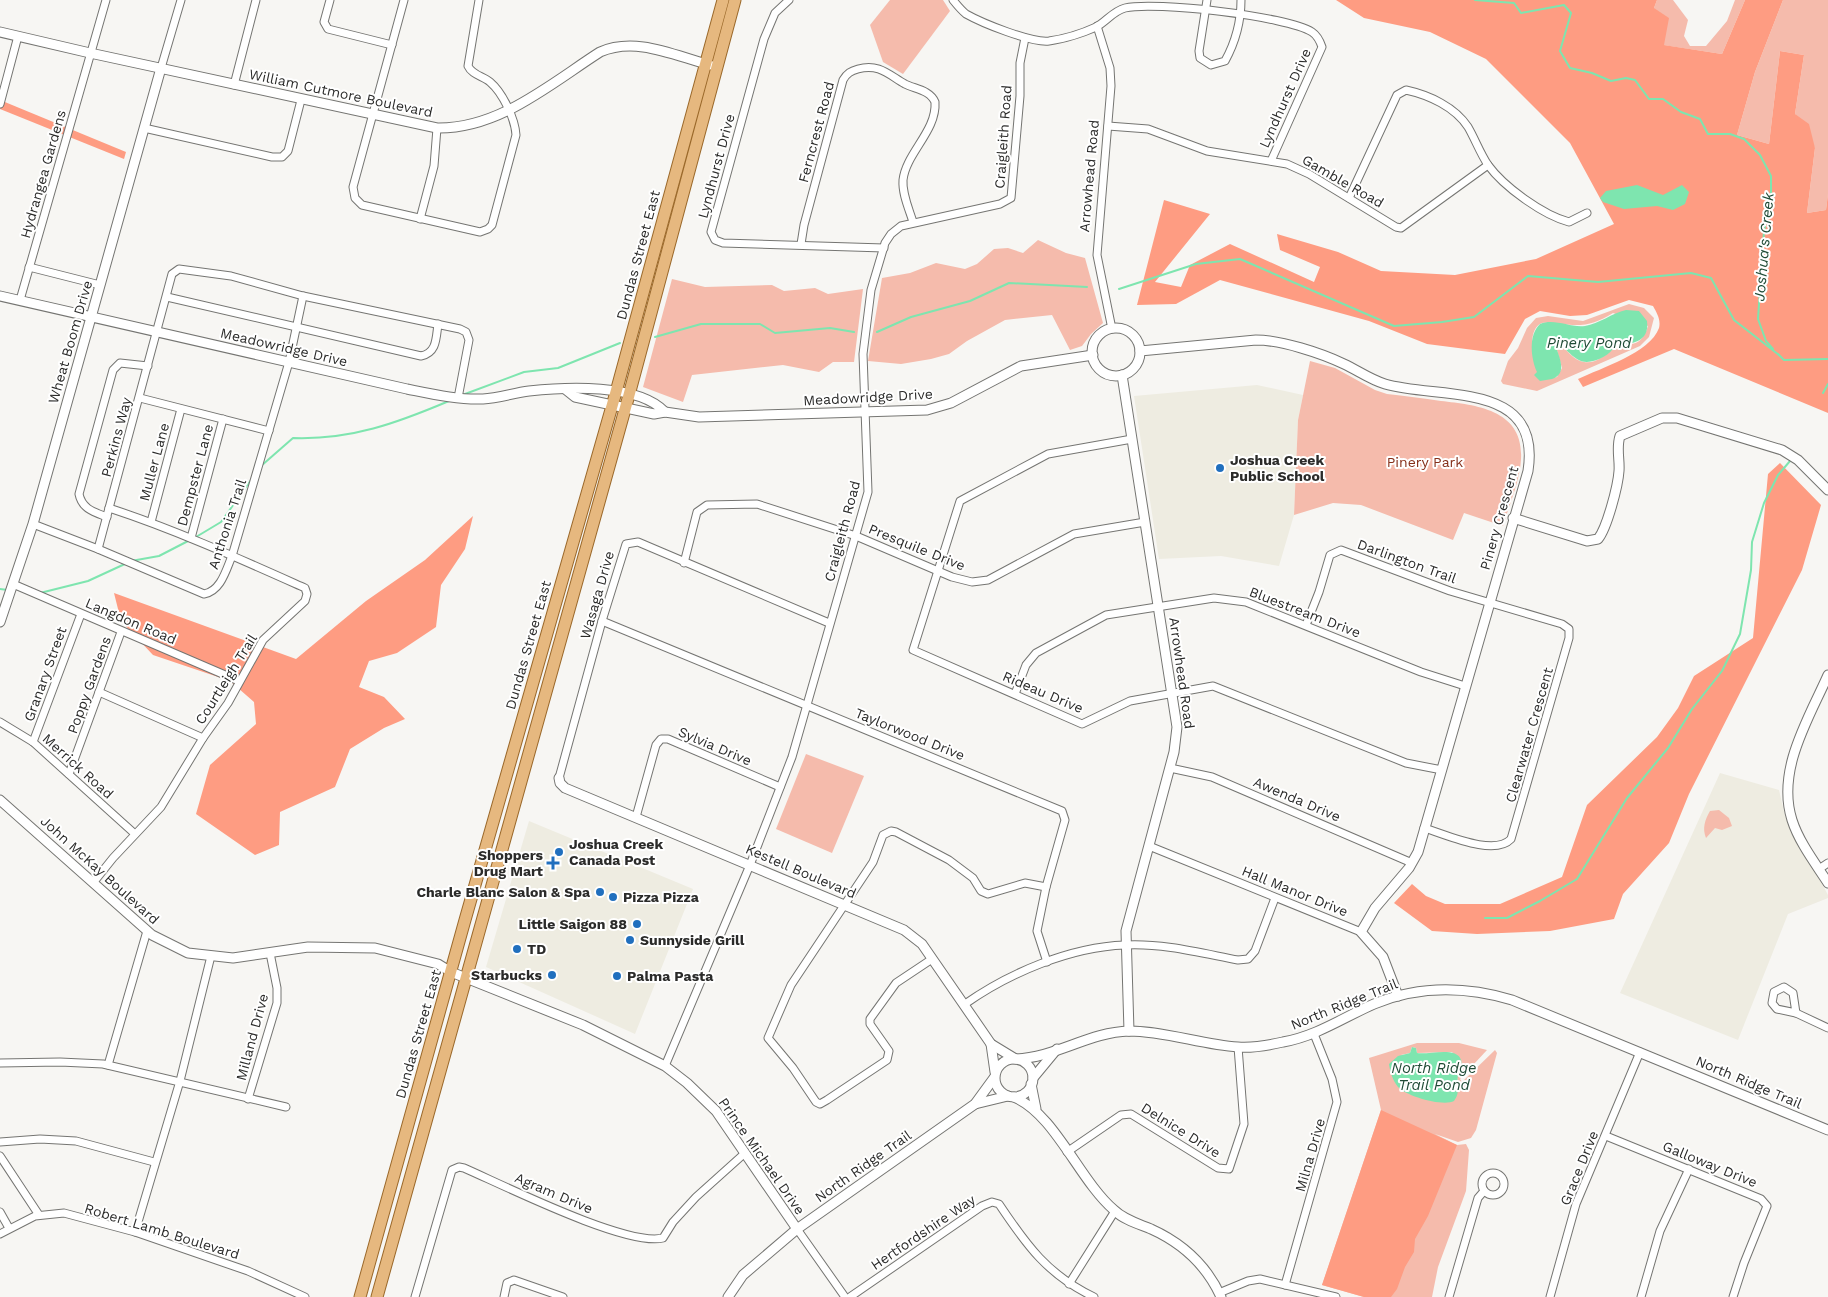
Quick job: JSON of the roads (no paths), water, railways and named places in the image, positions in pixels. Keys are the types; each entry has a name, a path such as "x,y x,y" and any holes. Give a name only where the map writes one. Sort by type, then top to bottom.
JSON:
{"main road":[{"name":"Dundas Street East","path":"360,1297 613,404 722,0"},
{"name":"Dundas Street East","path":"377,1297 626,407 735,0"}],"street":[{"name":"Hydrangea Gardens","path":"20,300 106,0"},
{"path":"161,68 180,0"},
{"path":"234,85 256,0"},
{"path":"330,0 324,22 328,29 392,46"},
{"path":"404,0 353,187 355,198 362,205 478,232 490,227 516,140 515,127 494,86 472,72 468,66 479,0"},
{"name":"Lyndhurst Drive","path":"789,0 775,12 764,39 711,232 715,240 723,243 884,248"},
{"name":"Lyndhurst Drive","path":"953,0 966,13 1025,38 1048,41 1097,26 1124,8 1205,10 1241,14 1288,22 1312,32 1320,39 1322,47 1271,162"},
{"path":"1207,0 1198,51 1200,58 1211,65 1225,61 1241,20 1240,0"},
{"name":"Arrowhead Road","path":"1097,26 1111,78 1097,255 1112,329"},
{"name":"William Cutmore Boulevard","path":"0,32 90,54 161,68 372,116 437,128 474,125 508,111 600,52 613,47 626,45 641,46 717,67"},
{"path":"0,104 18,36"},
{"name":"Craigleith Road","path":"665,1066 750,865 792,757 829,623 856,536 870,483 863,354 871,290 884,248 891,234 902,226 1000,204 1011,198 1018,133 1020,63 1025,38"},
{"name":"Wheat Boom Drive","path":"0,622 33,524 161,68"},
{"name":"Ferncrest Road","path":"801,244 804,225 843,80 851,71 864,68 884,70 907,85 929,94 934,99 935,107 929,125 904,177 904,193 913,222"},
{"path":"1349,198 1397,95 1406,90 1443,104 1457,113 1467,126 1488,165 1524,199 1554,218 1569,222 1587,213"},
{"path":"144,128 272,157 282,157 288,151 301,100"},
{"name":"Gamble Road","path":"1108,126 1148,129 1207,151 1298,168 1396,227 1401,228 1488,165"},
{"path":"420,219 434,166 437,128"},
{"path":"29,268 100,285"},
{"name":"Perkins Way","path":"98,548 158,332 172,274 179,269 185,268 231,276 303,296"},
{"name":"Meadowridge Drive","path":"0,296 289,362 458,398 485,399 529,391 565,390 579,386 629,395 657,404 665,412"},
{"path":"303,296 438,324 466,332 469,340 458,398"},
{"name":"Anthonia Trail","path":"33,524 98,548 204,594 210,593 218,586 232,556 289,362 303,296"},
{"path":"167,298 421,356 426,355 435,347 438,324"},
{"path":"1112,329 1125,330 1131,334 1139,345 1140,351 1137,364 1128,373 1122,375 1106,373 1095,362 1093,355 1095,341 1100,335 1112,329"},
{"name":"Pinery Crescent","path":"1140,351 1268,341 1330,358 1386,385 1490,400 1514,416 1526,436 1530,449 1528,471 1418,852 1412,863 1379,902 1361,932"},
{"name":"Meadowridge Drive","path":"565,390 575,397 654,414 665,412 720,417 939,408 1018,367 1093,355"},
{"path":"107,517 86,508 80,501 79,494 115,367 120,364 148,366"},
{"name":"Arrowhead Road","path":"1122,375 1172,692 1177,736 1128,926 1126,945 1129,1031"},
{"path":"140,398 269,431"},
{"name":"Muller Lane","path":"151,522 181,409"},
{"path":"1513,518 1587,541 1598,539 1605,524 1618,474 1620,436 1667,417 1677,418 1782,450 1798,460 1828,490"},
{"name":"Dempster Lane","path":"191,538 223,419"},
{"path":"938,570 960,501 1048,454 1132,440"},
{"name":"Presquile Drive","path":"684,563 697,512 704,505 755,503 856,536 963,580 981,582 1074,534 1145,522"},
{"name":"Courtleigh Trail","path":"93,883 161,807 203,738 228,703 264,640 305,601 307,594 305,588 191,538 109,508"},
{"name":"Wasaga Drive","path":"559,778 602,621 626,544 638,542 829,623"},
{"name":"Darlington Trail","path":"1306,625 1319,592 1330,555 1337,550 1363,556 1450,591 1490,603"},
{"name":"Rideau Drive","path":"938,570 913,650 1082,724 1130,701 1213,686 1224,688 1406,763 1442,770"},
{"name":"Langdon Road","path":"13,584 121,632 239,681"},
{"name":"Bluestream Drive","path":"1015,694 1026,665 1039,651 1106,615 1223,598 1246,602 1421,672 1465,686"},
{"name":"Clearwater Crescent","path":"1424,828 1474,843 1496,846 1507,844 1513,834 1570,634 1569,629 1562,624 1490,603"},
{"name":"Granary Street","path":"33,742 81,614"},
{"name":"Taylorwood Drive","path":"602,621 1062,811 1065,820 1046,887 1037,931 1047,962"},
{"name":"Poppy Gardens","path":"69,774 121,632"},
{"path":"1828,674 1797,745 1788,776 1792,819 1828,883"},
{"path":"99,692 203,738"},
{"name":"Merrick Road","path":"0,722 33,742 135,834"},
{"name":"Sylvia Drive","path":"636,817 656,744 664,739 780,787"},
{"name":"Awenda Drive","path":"1170,768 1212,777 1412,863"},
{"name":"Kestell Boulevard","path":"559,778 560,783 565,788 904,930 922,944 991,1044 1014,1058"},
{"name":"John McKay Boulevard","path":"0,800 147,932 188,953 232,958 308,947 375,948 438,964 451,972 466,977"},
{"path":"932,959 896,983 870,1019 870,1024 889,1051 888,1058 827,1100 820,1104 816,1102 793,1068 768,1038 791,985 873,862 883,834 891,831 932,850 973,878 981,891 988,894 1025,883 1046,887"},
{"name":"Hall Manor Drive","path":"1149,846 1361,932 1383,957 1398,996"},
{"path":"1819,868 1828,863"},
{"path":"965,1004 1005,980 1047,962 1105,946 1167,947 1238,960 1248,959 1255,951 1276,898"},
{"path":"108,1065 147,932"},
{"name":"Milland Drive","path":"248,1099 277,1003 270,952"},
{"path":"135,1232 154,1162 180,1081 211,956"},
{"name":"Prince Michael Drive","path":"466,977 583,1025 665,1066 687,1083 716,1111 797,1229"},
{"name":"North Ridge Trail","path":"1014,1058 1028,1058 1094,1036 1129,1031 1153,1033 1238,1047 1283,1042 1314,1034 1374,1004 1398,996 1436,989 1482,991 1512,1000 1828,1130"},
{"path":"1796,1013 1828,1028"},
{"name":"Milna Drive","path":"1285,1285 1336,1102 1332,1079 1314,1034"},
{"name":"Kestell Boulevard","path":"991,1044 995,1075"},
{"name":"Delnice Drive","path":"1067,1152 1118,1117 1131,1114 1218,1168 1229,1169 1244,1122 1238,1047"},
{"path":"1011,1096 1024,1093 1057,1049"},
{"name":"Grace Drive","path":"1550,1297 1576,1204 1640,1052"},
{"path":"1036,1109 1032,1081 1026,1063 1014,1058 1002,1063 995,1075 998,1089 1036,1109 1067,1152 1115,1211 1178,1244 1205,1270 1220,1295 1253,1280 1285,1285 1336,1297"},
{"path":"0,1063 60,1062 108,1065 286,1107"},
{"name":"North Ridge Trail","path":"728,1297 743,1275 797,1229 975,1104 995,1075"},
{"name":"North Ridge Trail","path":"975,1104 1011,1096"},
{"name":"Galloway Drive","path":"1606,1136 1761,1199 1767,1206 1744,1263 1733,1297"},
{"path":"0,1142 76,1141 154,1162"},
{"name":"Agram Drive","path":"415,1297 452,1170 455,1168 464,1168 619,1234 656,1240 663,1238 673,1222 696,1197 744,1153"},
{"path":"0,1156 40,1215"},
{"path":"1641,1297 1660,1231 1689,1169"},
{"path":"1449,1297 1478,1198 1484,1191"},
{"name":"Hertfordshire Way","path":"850,1297 982,1206 992,1202 999,1204 1033,1253 1056,1275 1094,1297"},
{"path":"1070,1284 1115,1211"},
{"path":"0,1212 10,1228"},
{"name":"Robert Lamb Boulevard","path":"0,1234 40,1215 64,1213 135,1232 248,1271 306,1297"},
{"path":"797,1229 845,1297"},
{"path":"504,1297 507,1283 514,1280 563,1297"}],"water":[{"path":"1637,185 1663,195 1682,185 1689,192 1685,204 1673,210 1657,206 1624,209 1603,202 1600,198 1606,191"},
{"name":"Pinery Pond","path":"1626,310 1639,311 1647,321 1645,334 1638,341 1615,346 1608,354 1598,360 1587,362 1577,359 1558,344 1556,347 1561,369 1557,377 1540,381 1534,375 1537,372 1533,361 1532,341 1540,324 1551,322 1585,326"},
{"name":"North Ridge Trail Pond","path":"1412,1047 1416,1048 1417,1053 1448,1052 1458,1056 1462,1064 1458,1075 1458,1092 1454,1101 1442,1103 1425,1100 1409,1094 1398,1087 1392,1076 1389,1064 1398,1056 1410,1053"}],"waterway":[{"path":"1475,0 1514,3 1521,13 1564,5 1571,13 1560,51 1570,68 1592,73 1611,81 1626,78 1635,80 1649,99 1663,99 1681,112 1700,119 1708,134 1730,134 1744,139 1760,155 1771,176 1771,195 1764,231 1758,319 1766,341 1773,349"},
{"path":"1119,289 1196,264 1240,259 1394,326 1474,317 1528,276 1598,282 1691,273 1711,278 1734,320 1779,355"},
{"path":"877,332 911,317 970,301 1009,283 1087,287"},
{"path":"655,337 701,324 760,324 775,333 830,328 854,332"},
{"path":"465,394 524,372 558,368 620,343"},
{"name":"Joshua's Creek","path":"1778,354 1784,360 1828,359"},
{"path":"1823,393 1828,384"},
{"path":"261,466 293,438 314,438 354,433 392,423 449,401"},
{"path":"1485,918 1507,918 1577,879 1627,798 1668,748 1692,709 1722,671 1740,634 1751,570 1752,542 1764,503 1778,475 1790,461"},
{"path":"196,537 221,522 251,480"},
{"path":"131,561 159,556 190,540"},
{"path":"40,593 88,581 127,563"},
{"path":"0,589 8,590"}],"place":[{"name":"Joshua Creek Public School","path":"1220,468"},
{"name":"Joshua Creek Canada Post","path":"559,852"},
{"name":"Shoppers Drug Mart","path":"553,863"},
{"name":"Charle Blanc Salon & Spa","path":"600,892"},
{"name":"Pizza Pizza","path":"613,897"},
{"name":"Little Saigon 88","path":"637,924"},
{"name":"Sunnyside Grill","path":"630,940"},
{"name":"TD","path":"517,949"},
{"name":"Starbucks","path":"552,975"},
{"name":"Palma Pasta","path":"617,976"}],"park label":[{"name":"Pinery Park","path":"1425,462"}]}
